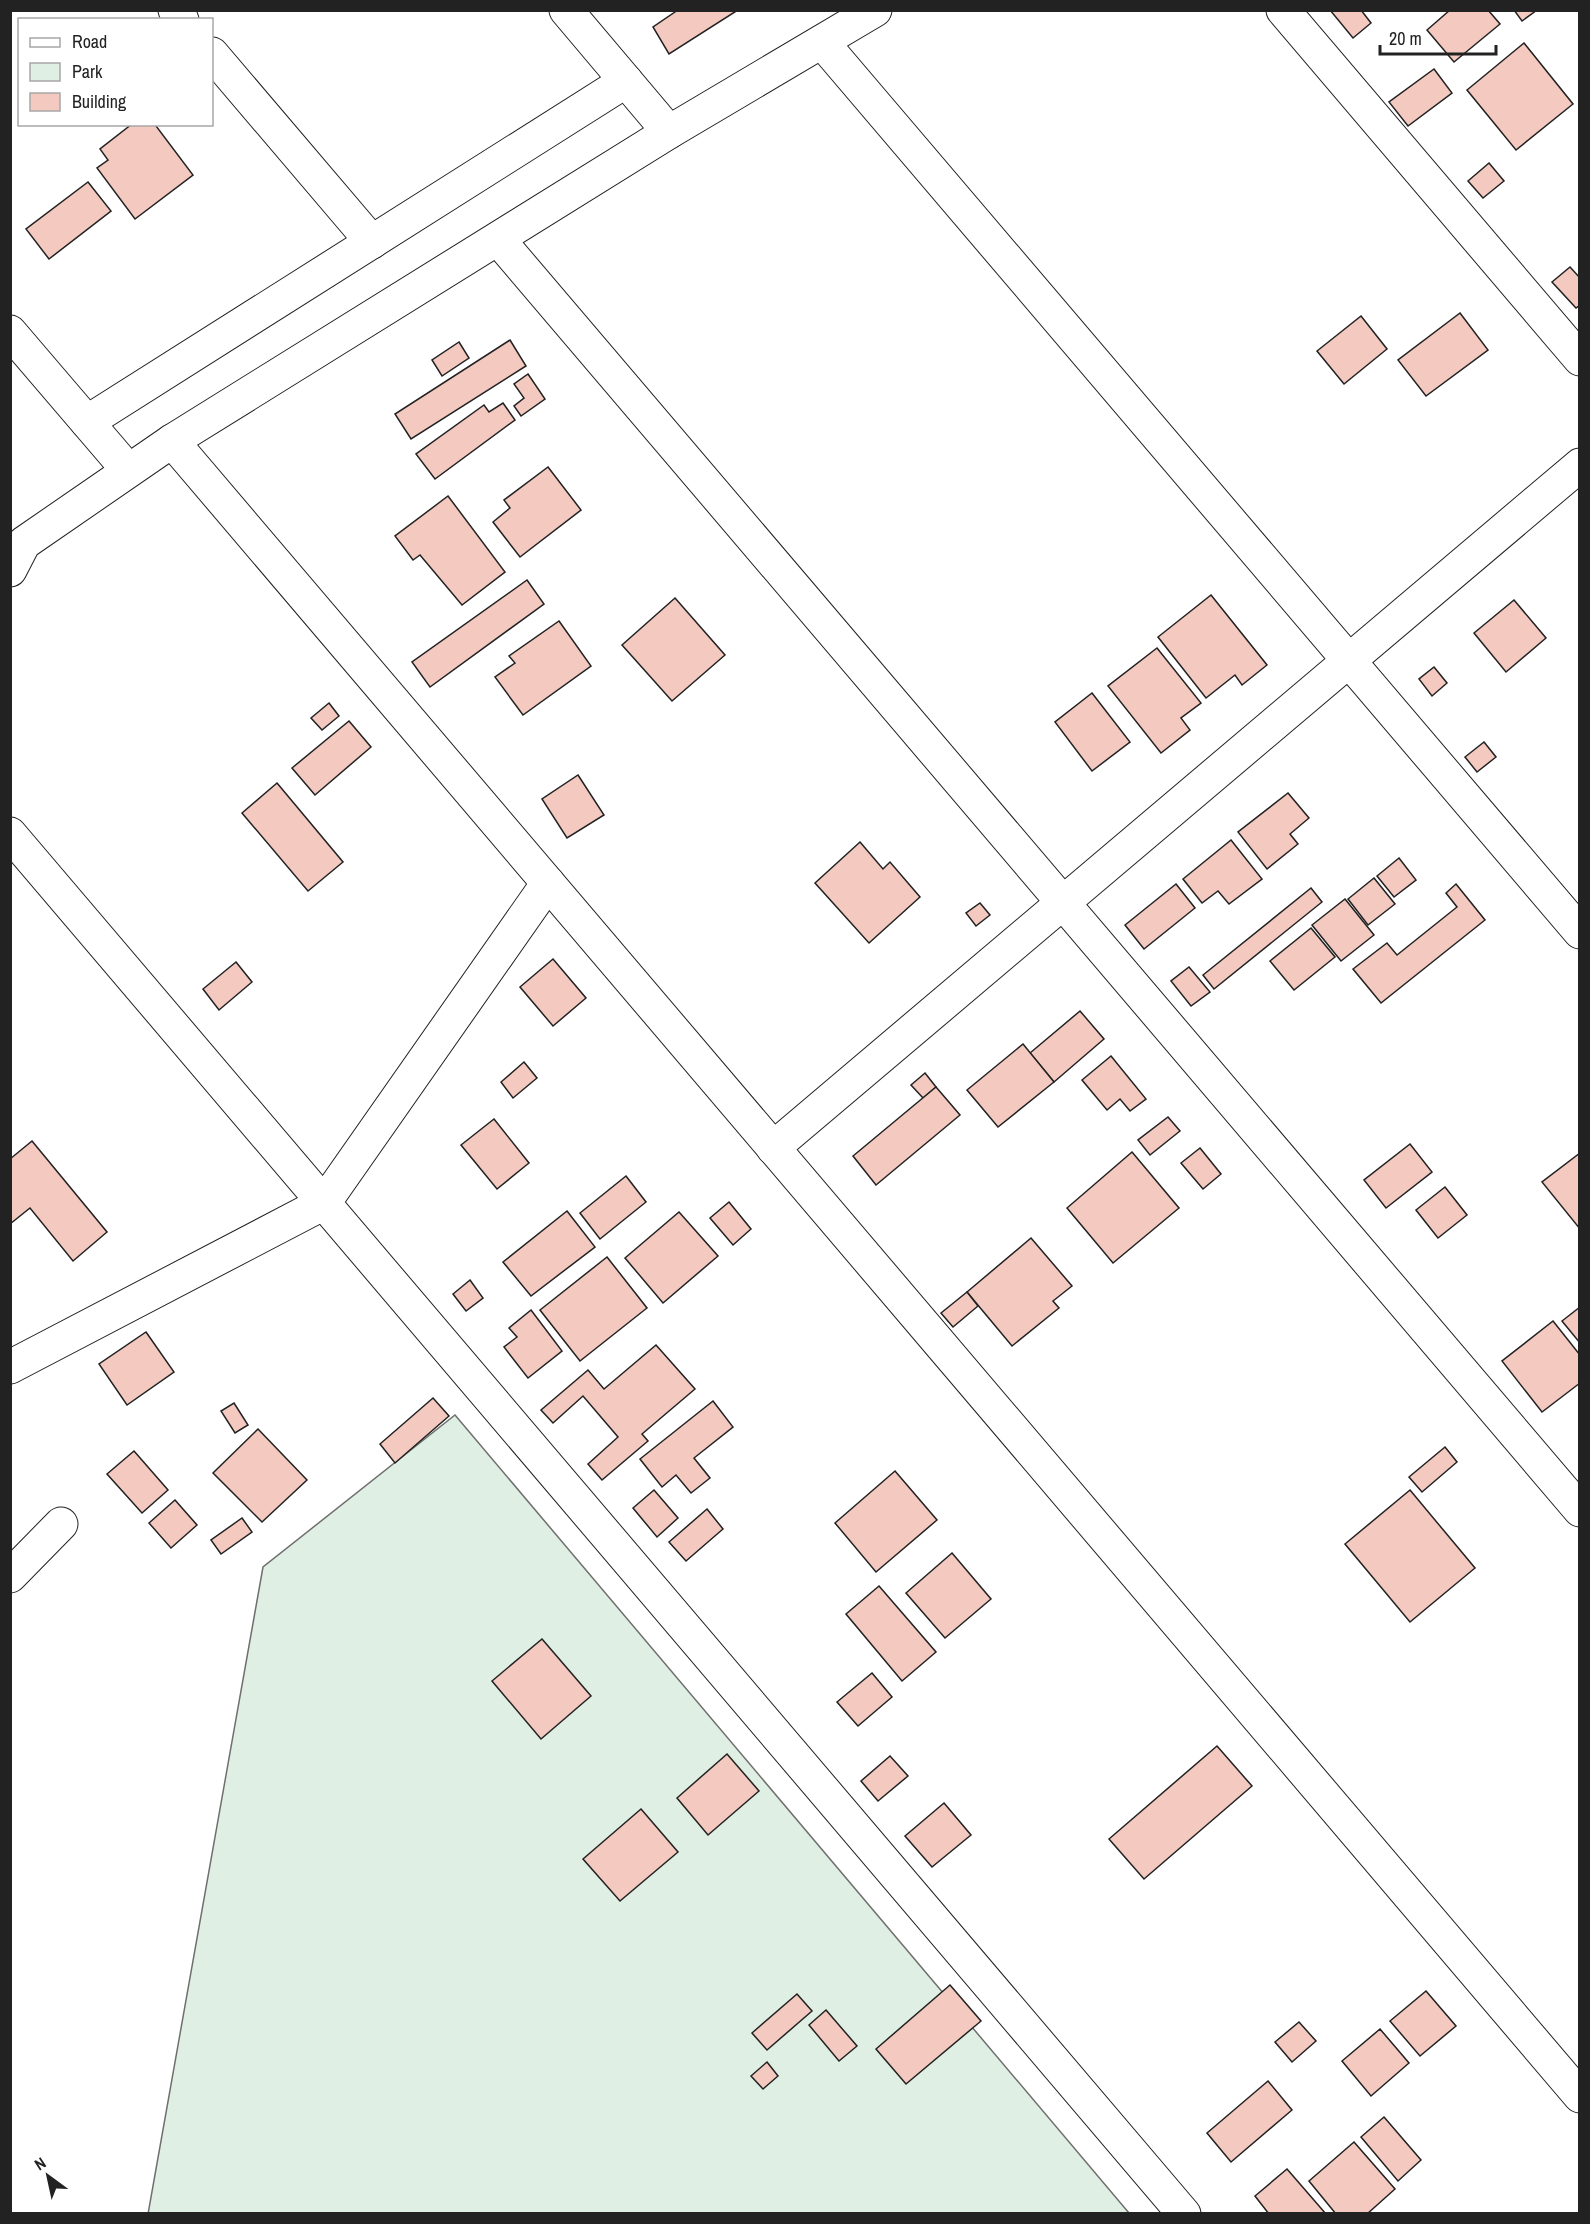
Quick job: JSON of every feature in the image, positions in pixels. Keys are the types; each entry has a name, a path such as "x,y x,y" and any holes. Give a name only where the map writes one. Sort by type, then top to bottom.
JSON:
{"street":[{"path":"566,10 669,132"},
{"path":"10,570 24,543 172,441 669,132 875,10"},
{"path":"1283,10 1580,359"},
{"path":"822,42 1580,932"},
{"path":"213,55 372,242"},
{"path":"87,422 626,81"},
{"path":"498,239 1580,1510"},
{"path":"10,332 128,470"},
{"path":"172,441 1580,2096"},
{"path":"773,1148 1580,465"},
{"path":"10,834 1184,2214"},
{"path":"10,1367 324,1203 548,883"},
{"path":"10,1576 61,1524"}],"green space":[{"path":"455,1415 1129,2213 148,2214 263,1567"}],"building":[{"path":"678,10 738,10 669,54 653,27"},
{"path":"1330,10 1361,10 1371,23 1353,38"},
{"path":"1450,10 1488,10 1500,24 1454,62 1427,30"},
{"path":"1514,10 1537,10 1522,21"},
{"path":"1524,43 1573,104 1516,150 1467,90"},
{"path":"1434,69 1452,93 1408,126 1389,102"},
{"path":"129,126 156,126 193,175 135,219 97,168 108,160 100,149"},
{"path":"1489,163 1504,181 1483,198 1468,181"},
{"path":"88,182 111,211 49,259 26,229"},
{"path":"1570,267 1580,278 1580,305 1576,308 1552,282"},
{"path":"1460,313 1488,350 1426,396 1398,360"},
{"path":"1361,316 1387,349 1344,384 1317,351"},
{"path":"510,340 526,366 411,439 395,414"},
{"path":"459,342 469,358 442,376 432,360"},
{"path":"528,374 545,399 521,416 514,406 524,398 514,384"},
{"path":"503,403 515,420 435,479 416,454 484,405 489,412"},
{"path":"548,467 581,510 520,557 493,522 510,508 504,500"},
{"path":"448,496 505,572 462,605 420,555 413,560 395,536"},
{"path":"527,580 544,604 430,687 412,662"},
{"path":"1211,595 1267,665 1242,685 1235,675 1206,698 1158,637"},
{"path":"675,598 725,655 672,701 622,645"},
{"path":"1514,600 1546,638 1506,672 1474,633"},
{"path":"559,621 591,666 523,715 495,677 515,663 509,656"},
{"path":"1157,648 1201,703 1181,718 1190,730 1161,753 1108,686"},
{"path":"1434,667 1447,683 1432,696 1419,679"},
{"path":"1092,693 1130,742 1092,771 1055,722"},
{"path":"329,703 339,716 322,730 311,718"},
{"path":"349,721 371,747 315,795 292,768"},
{"path":"1484,742 1496,757 1477,772 1465,757"},
{"path":"578,775 604,815 567,838 542,799"},
{"path":"277,783 343,862 308,891 242,813"},
{"path":"1288,793 1309,818 1290,834 1298,844 1267,869 1238,832"},
{"path":"1231,840 1262,879 1229,904 1218,891 1202,903 1183,879"},
{"path":"860,842 883,869 890,862 920,897 869,943 815,883"},
{"path":"1399,858 1416,880 1394,897 1377,876"},
{"path":"1374,878 1395,904 1368,925 1348,899"},
{"path":"1176,884 1195,908 1144,949 1125,925"},
{"path":"1456,884 1485,920 1381,1003 1353,969 1387,943 1397,955 1457,907 1446,893"},
{"path":"1311,888 1322,902 1214,989 1203,975"},
{"path":"1345,899 1374,935 1341,961 1312,925"},
{"path":"980,903 990,915 976,926 966,913"},
{"path":"1311,928 1335,957 1294,990 1270,961"},
{"path":"553,959 586,998 553,1026 520,987"},
{"path":"236,962 252,982 219,1010 203,989"},
{"path":"1189,967 1210,992 1191,1006 1171,981"},
{"path":"1080,1011 1104,1039 1054,1082 1030,1053"},
{"path":"1023,1044 1054,1082 998,1127 967,1090"},
{"path":"1111,1056 1146,1099 1130,1111 1120,1099 1107,1110 1082,1080"},
{"path":"524,1062 537,1078 513,1098 501,1082"},
{"path":"925,1073 936,1087 923,1098 911,1085"},
{"path":"936,1087 960,1115 876,1185 853,1156"},
{"path":"1168,1117 1180,1131 1150,1155 1138,1140"},
{"path":"494,1119 529,1163 497,1189 461,1145"},
{"path":"32,1141 107,1232 73,1261 30,1208 10,1224 10,1159"},
{"path":"1410,1144 1432,1172 1386,1208 1364,1180"},
{"path":"1200,1148 1221,1174 1203,1189 1181,1163"},
{"path":"1132,1152 1179,1208 1113,1263 1067,1208"},
{"path":"1580,1153 1580,1229 1542,1182"},
{"path":"626,1176 646,1202 600,1239 580,1213"},
{"path":"1445,1187 1467,1215 1438,1238 1416,1210"},
{"path":"729,1202 751,1229 733,1245 710,1218"},
{"path":"567,1211 595,1247 531,1296 503,1262"},
{"path":"679,1212 718,1256 663,1303 625,1258"},
{"path":"1031,1238 1072,1286 1053,1301 1059,1308 1012,1346 967,1292"},
{"path":"607,1257 647,1308 580,1361 540,1310"},
{"path":"470,1280 483,1298 466,1311 453,1294"},
{"path":"967,1292 978,1306 953,1327 941,1313"},
{"path":"1580,1307 1580,1343 1562,1321"},
{"path":"531,1310 562,1351 528,1378 504,1347 517,1337 509,1328"},
{"path":"1553,1321 1580,1355 1580,1383 1542,1412 1502,1361"},
{"path":"146,1332 174,1372 127,1405 99,1364"},
{"path":"656,1345 695,1389 642,1434 648,1441 602,1480 588,1464 618,1437 583,1396 553,1423 541,1410 588,1370 604,1389"},
{"path":"433,1398 449,1416 395,1463 380,1444"},
{"path":"713,1401 733,1427 694,1458 710,1478 691,1493 676,1475 662,1487 640,1459"},
{"path":"234,1403 248,1425 235,1433 221,1411"},
{"path":"258,1429 307,1480 262,1522 213,1473"},
{"path":"1445,1447 1457,1462 1422,1492 1409,1477"},
{"path":"134,1451 168,1490 142,1513 107,1474"},
{"path":"895,1471 937,1520 876,1572 835,1523"},
{"path":"654,1490 678,1518 657,1537 633,1508"},
{"path":"1410,1490 1475,1568 1410,1622 1345,1544"},
{"path":"175,1500 197,1525 171,1548 149,1523"},
{"path":"707,1509 723,1529 686,1561 669,1542"},
{"path":"242,1518 252,1532 221,1554 211,1540"},
{"path":"952,1553 991,1599 945,1638 906,1593"},
{"path":"879,1586 936,1652 902,1681 846,1614"},
{"path":"542,1639 591,1696 541,1739 492,1681"},
{"path":"872,1673 892,1697 858,1726 837,1702"},
{"path":"1217,1746 1252,1786 1144,1879 1109,1839"},
{"path":"727,1754 759,1791 708,1835 677,1798"},
{"path":"890,1756 908,1776 878,1801 861,1781"},
{"path":"944,1803 971,1835 932,1867 905,1836"},
{"path":"641,1809 678,1852 620,1901 583,1859"},
{"path":"950,1985 981,2021 906,2084 876,2049"},
{"path":"1426,1991 1456,2026 1420,2056 1390,2021"},
{"path":"797,1994 812,2011 767,2050 752,2033"},
{"path":"826,2010 857,2046 839,2061 809,2025"},
{"path":"1299,2022 1316,2041 1292,2062 1275,2042"},
{"path":"1380,2029 1409,2063 1371,2096 1342,2061"},
{"path":"767,2062 778,2076 763,2089 751,2076"},
{"path":"1268,2081 1292,2110 1231,2162 1207,2133"},
{"path":"1384,2117 1421,2160 1398,2181 1361,2137"},
{"path":"1354,2142 1395,2189 1367,2214 1336,2214 1309,2181"},
{"path":"1287,2169 1326,2214 1269,2214 1255,2196"}]}
